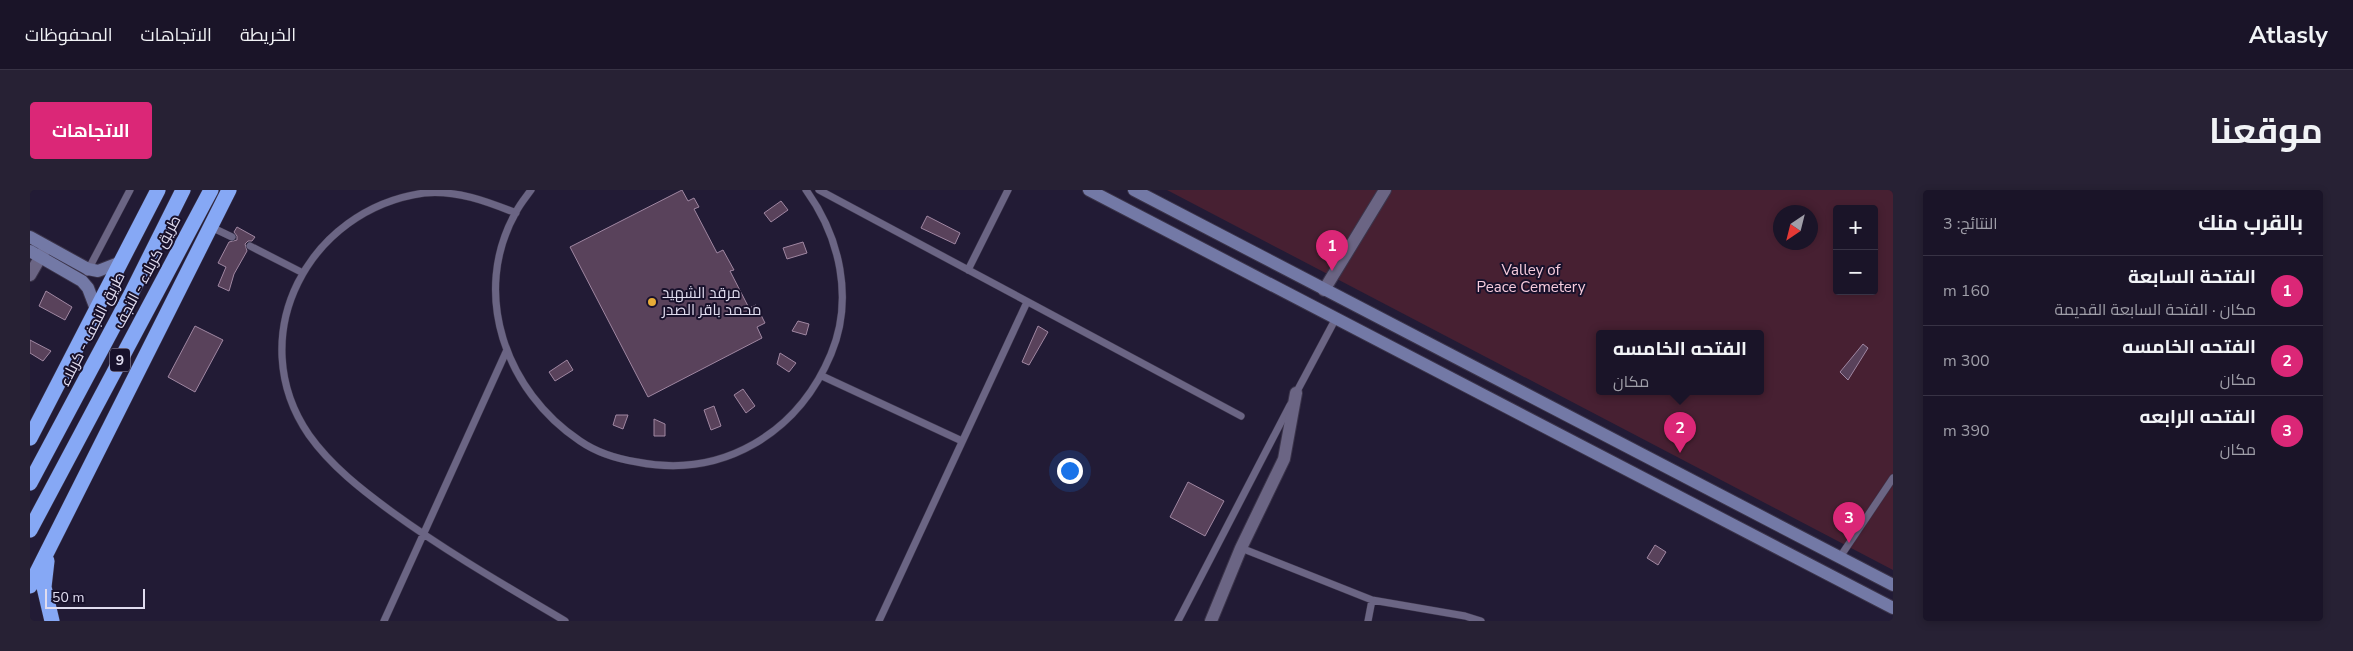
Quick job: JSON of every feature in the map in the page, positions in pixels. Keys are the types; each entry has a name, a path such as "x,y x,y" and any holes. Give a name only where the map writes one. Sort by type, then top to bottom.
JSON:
{"highway":[{"path":"30,438 158,190"},
{"name":"طريق النجف - کربلاء","path":"30,484 131,294 183,190"},
{"name":"طريق کربلاء - النجف","path":"30,530 211,190"},
{"path":"30,586 229,190"},
{"path":"48,551 44,587 52,621"}],"street":[{"path":"1089,190 1893,608"},
{"path":"1134,190 1893,585"},
{"path":"1324,290 1384,190"},
{"path":"30,237 39,251 82,281 88,288 96,309"},
{"path":"39,251 98,271 121,262"},
{"path":"30,275 39,251"},
{"path":"1210,621 1241,548 1284,459 1296,393"},
{"path":"1612,462 1616,460 1620,451 1619,442"},
{"path":"1648,481 1648,471 1658,463"}],"lane":[{"path":"82,281 130,190"},
{"path":"531,190 516,213 502,246 496,281 497,317 506,352 524,387 549,418 575,438 617,459 657,466 696,465 735,454 770,435 799,408 822,376 835,344 842,309 841,274 834,240 819,208 806,190"},
{"path":"819,190 1241,416"},
{"path":"968,270 1008,190"},
{"path":"516,213 480,198 452,193 425,193 383,203 346,223 319,249 302,273 293,293 286,319 283,351 285,374 294,406 309,434 328,458 360,489 423,535 565,621"},
{"path":"211,227 232,238"},
{"path":"250,246 302,273"},
{"path":"879,621 1027,302"},
{"path":"1178,621 1336,318"},
{"path":"384,621 506,352"},
{"path":"822,376 962,441"},
{"path":"1840,557 1893,478"},
{"path":"1241,548 1372,600 1465,616 1482,621"},
{"path":"1368,621 1372,600"}],"green space":[{"name":"Valley of Peace Cemetery","path":"1167,190 1893,190 1893,570"}],"building":[{"path":"682,190 688,201 694,198 699,207 694,209 717,253 723,250 734,270 730,271 749,308 756,305 765,323 757,327 762,338 648,397 570,247"},
{"path":"781,201 788,210 771,222 764,213"},
{"path":"927,216 960,233 955,244 921,228"},
{"path":"237,227 255,237 252,241 248,241 245,244 247,251 234,274 229,291 218,286 226,267 218,263 229,242 237,240 234,232"},
{"path":"803,242 807,253 787,259 783,248"},
{"path":"46,291 72,307 65,320 39,306"},
{"path":"798,321 809,324 806,335 792,331"},
{"path":"195,326 223,340 195,392 168,377"},
{"path":"1038,326 1048,332 1029,365 1022,362"},
{"path":"30,340 51,351 43,361 30,353"},
{"path":"1863,344 1868,348 1848,380 1840,372"},
{"path":"780,353 796,363 789,372 777,364"},
{"path":"567,360 573,370 555,381 549,372"},
{"path":"743,389 755,406 746,413 734,395"},
{"path":"714,406 721,426 711,430 704,410"},
{"path":"616,415 628,415 623,429 613,425"},
{"path":"654,419 665,424 665,436 654,436"},
{"path":"1188,482 1224,501 1205,536 1170,517"},
{"path":"1655,545 1666,552 1658,565 1647,558"}],"place":[{"name":"الفتحة السابعة","path":"1332,271"},
{"name":"مرقد الشهيد محمد باقر الصدر","path":"652,302"},
{"name":"الفتحه الخامسه","path":"1680,453"},
{"name":"الفتحه الرابعه","path":"1849,543"}]}
